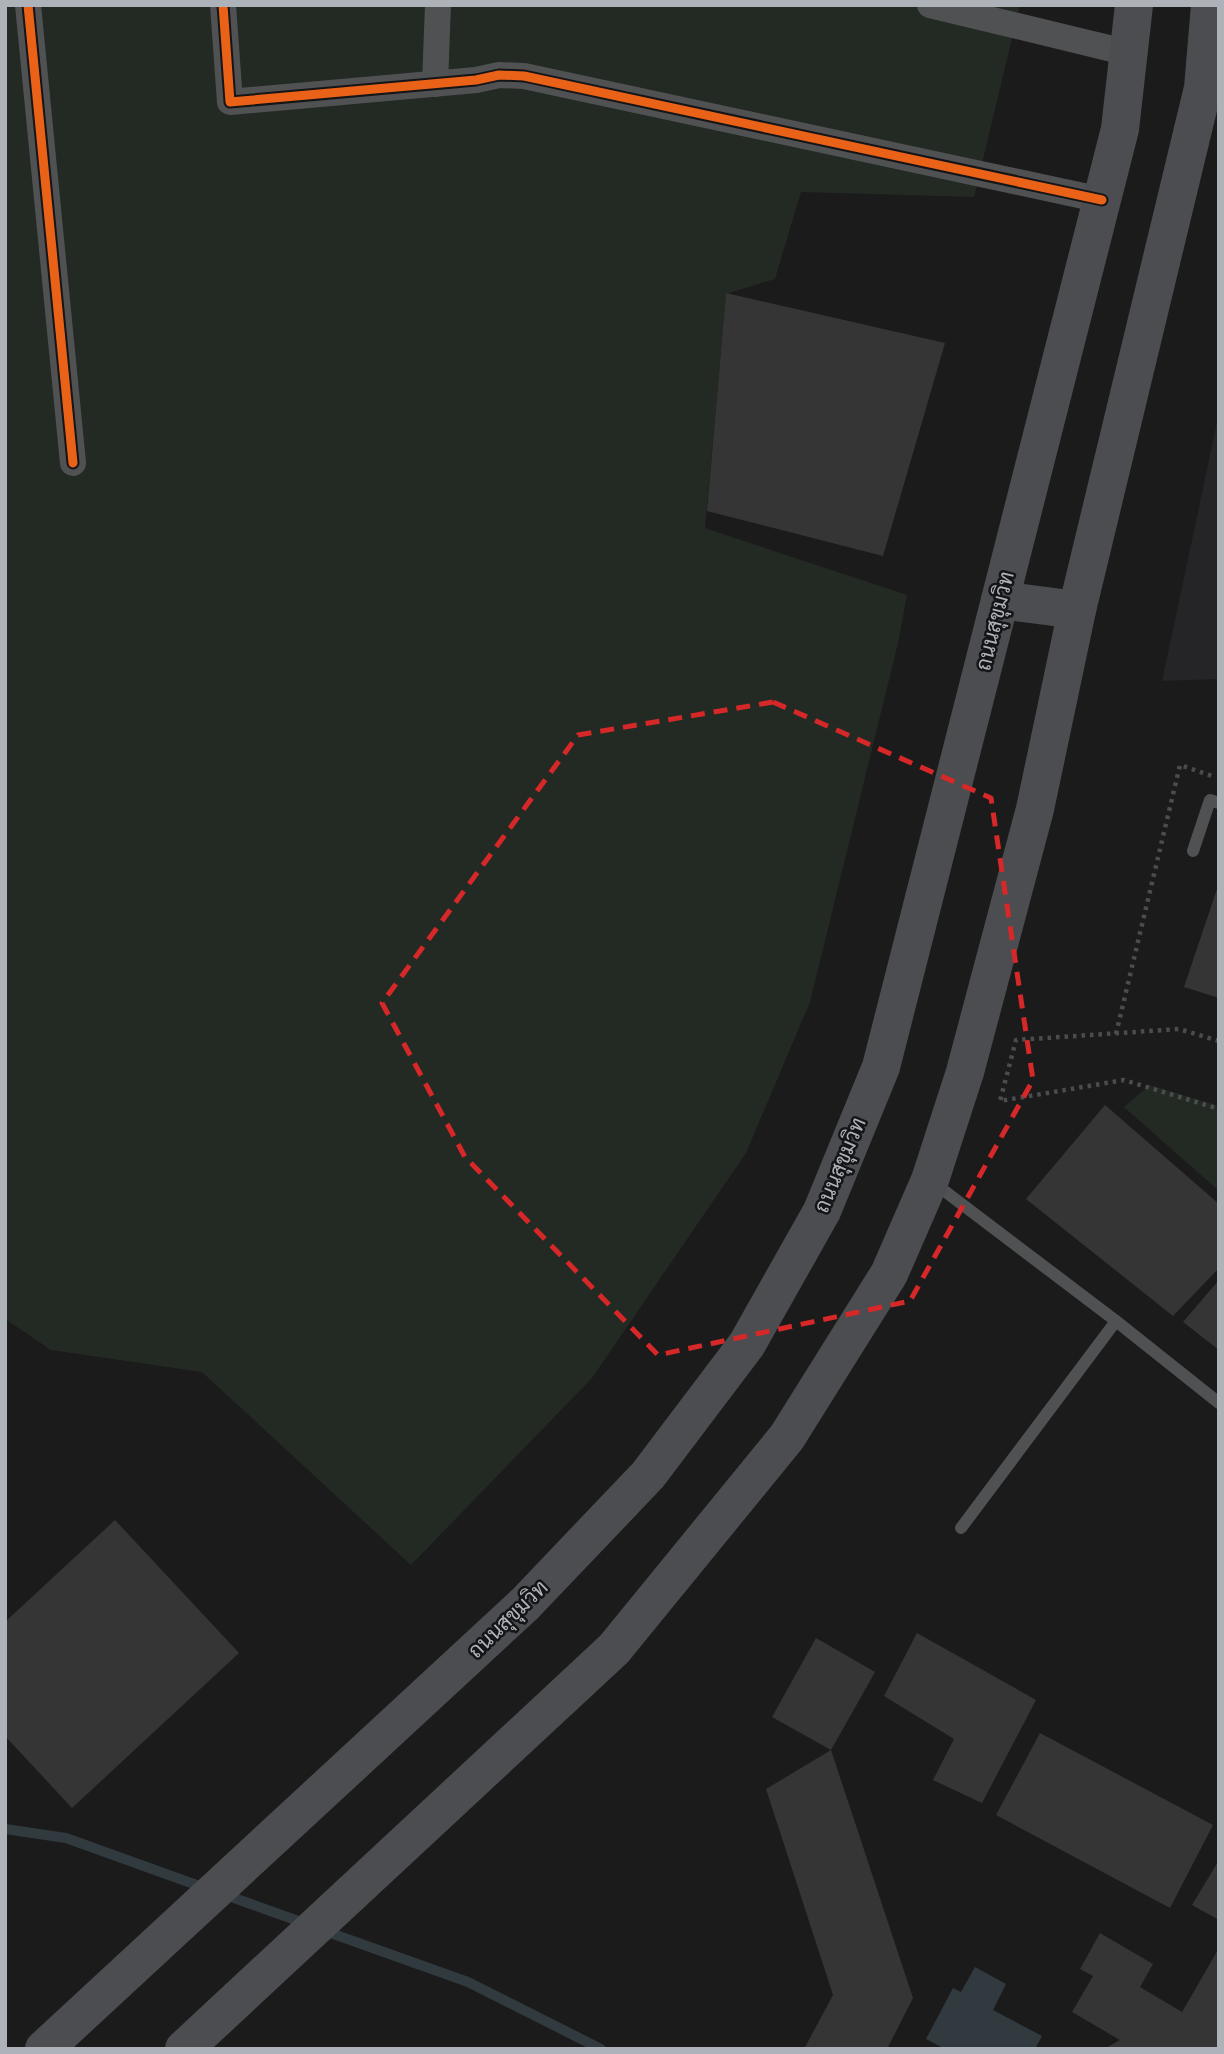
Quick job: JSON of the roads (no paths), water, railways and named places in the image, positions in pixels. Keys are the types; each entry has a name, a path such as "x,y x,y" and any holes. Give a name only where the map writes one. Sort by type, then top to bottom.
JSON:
{"highway":[{"name":"ถนนสุขุมวิท","path":"44,2049 525,1604 648,1475 747,1344 822,1211 881,1068 1120,129 1134,5"},
{"path":"184,2049 614,1649 786,1437 889,1274 930,1180 965,1072 1035,809 1077,610 1203,88 1210,5"},
{"path":"1000,600 1077,610"}],"street":[{"path":"28,5 73,463"},
{"path":"223,5 230,102 476,80 499,75 524,76 1102,200"},
{"path":"435,84 438,5"},
{"path":"930,5 1129,52"}],"lane":[{"path":"1194,851 1210,800 1219,803"},
{"path":"930,1180 1219,1403"},
{"path":"961,1528 1116,1321"}],"waterway":[{"path":"5,1829 66,1838 205,1888"},
{"path":"223,1894 304,1923"},
{"path":"325,1931 468,1982 601,2049"}]}
